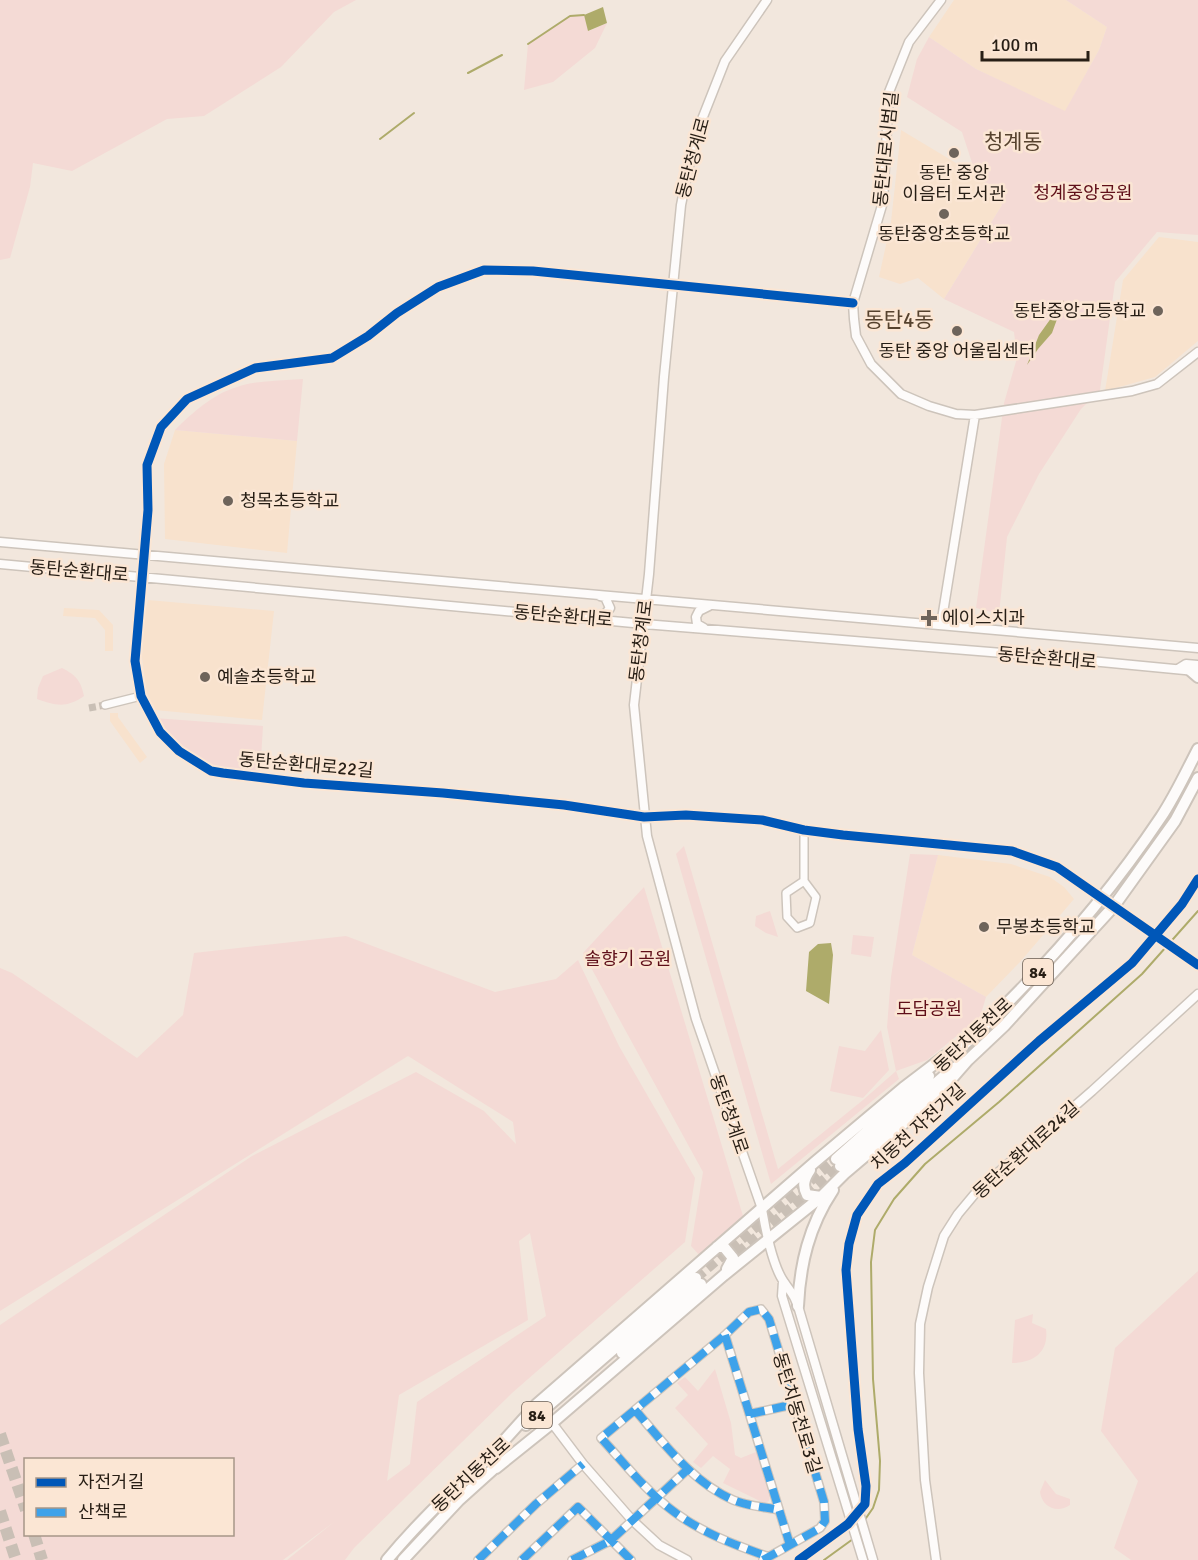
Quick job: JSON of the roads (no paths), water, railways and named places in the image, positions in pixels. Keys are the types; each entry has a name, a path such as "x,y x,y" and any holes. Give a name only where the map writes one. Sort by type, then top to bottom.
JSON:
{"main road":[{"name":"동탄치동천로","path":"840,1166 958,1050 994,1018 1046,964 1102,898 1162,816 1198,749"},
{"name":"동탄치동천로","path":"840,1166 921,1108 1004,1026 1114,906 1175,821 1198,778"},
{"path":"491,1455 537,1404 815,1162 903,1088 945,1056 958,1050"},
{"path":"815,1162 806,1175 804,1190 807,1195 820,1197"},
{"path":"496,1468 820,1197 840,1166"},
{"path":"798,1306 807,1242 840,1166"},
{"path":"717,1247 724,1247 733,1258 724,1275"},
{"name":"동탄치동천로","path":"387,1560 449,1492 698,1281 459,1500 403,1560"}],"street":[{"name":"동탄청계로","path":"767,0 725,61 695,137 681,205 672,285 647,600 634,705 644,817 696,1019 762,1209 768,1240 783,1281 793,1292 798,1306 863,1560"},
{"name":"동탄대로시범길","path":"941,0 909,42 889,92 883,202 854,303 856,336 871,364 901,394 929,406 957,414 975,416 1132,392 1157,384 1198,352"},
{"name":"동탄순환대로22길","path":"854,303 533,271 484,270 438,287 397,313 368,336 332,357 255,368 187,399 161,427 147,465 148,510 135,661 141,696 160,732 179,751 211,771 304,783 553,804 644,817 686,814 762,820 804,830 1012,850 1057,867 1114,906"},
{"path":"941,625 975,416"},
{"name":"동탄순환대로","path":"0,543 1198,648"},
{"name":"동탄순환대로","path":"0,564 596,620 1196,671"},
{"path":"596,620 610,608 605,597 597,595"},
{"path":"708,629 697,624 696,617 699,611 712,605"},
{"path":"105,705 141,696"},
{"path":"804,830 804,880 816,897 810,923 797,928 787,917 786,893 804,880"},
{"path":"1114,906 1197,964"},
{"name":"동탄순환대로24길","path":"936,1560 925,1480 919,1373 920,1324 928,1287 944,1236 958,1214 978,1190 1092,1091 1198,994"},
{"name":"동탄청계로","path":"783,1281 782,1296 847,1491 873,1560"},
{"name":"동탄치동천로3길","path":"761,1309 770,1319 824,1502 825,1521 820,1528 766,1558 723,1541 672,1511 601,1438 725,1335 749,1312 761,1309"},
{"path":"725,1335 790,1545"},
{"path":"750,1414 795,1404"},
{"path":"635,1410 688,1469 735,1501 779,1510"},
{"path":"552,1423 583,1464 633,1520 659,1545 687,1560"},
{"path":"478,1560 536,1504 583,1464"},
{"path":"572,1560 610,1541 688,1469"},
{"path":"522,1560 578,1507 631,1560"}],"waterway":[{"path":"528,44 570,16 584,15"},
{"path":"468,73 502,55"},
{"path":"380,139 414,113"},
{"path":"864,1521 873,1508 879,1490 880,1461 873,1379 871,1262 875,1230 894,1199 925,1164 999,1102 1142,974 1198,911"},
{"path":"824,1560 853,1539"}],"tunnel":[{"path":"89,708 105,705"},
{"path":"696,1278 836,1159"},
{"path":"726,1263 840,1166"},
{"path":"0,1434 24,1504"},
{"path":"0,1511 16,1560"},
{"path":"35,1536 42,1560"}],"place":[{"name":"동탄 중앙 이음터 도서관","path":"954,153"},
{"name":"동탄중앙초등학교","path":"944,214"},
{"name":"동탄중앙고등학교","path":"1158,311"},
{"name":"동탄 중앙 어울림센터","path":"957,331"},
{"name":"청목초등학교","path":"228,501"},
{"name":"에이스치과","path":"929,618"},
{"name":"예솔초등학교","path":"205,677"},
{"name":"무봉초등학교","path":"984,927"}],"district":[{"name":"청계동","path":"1013,142"},
{"name":"동탄4동","path":"899,320"}],"park label":[{"name":"청계중앙공원","path":"1083,193"},
{"name":"솔향기 공원","path":"628,959"},
{"name":"도담공원","path":"929,1009"}]}
